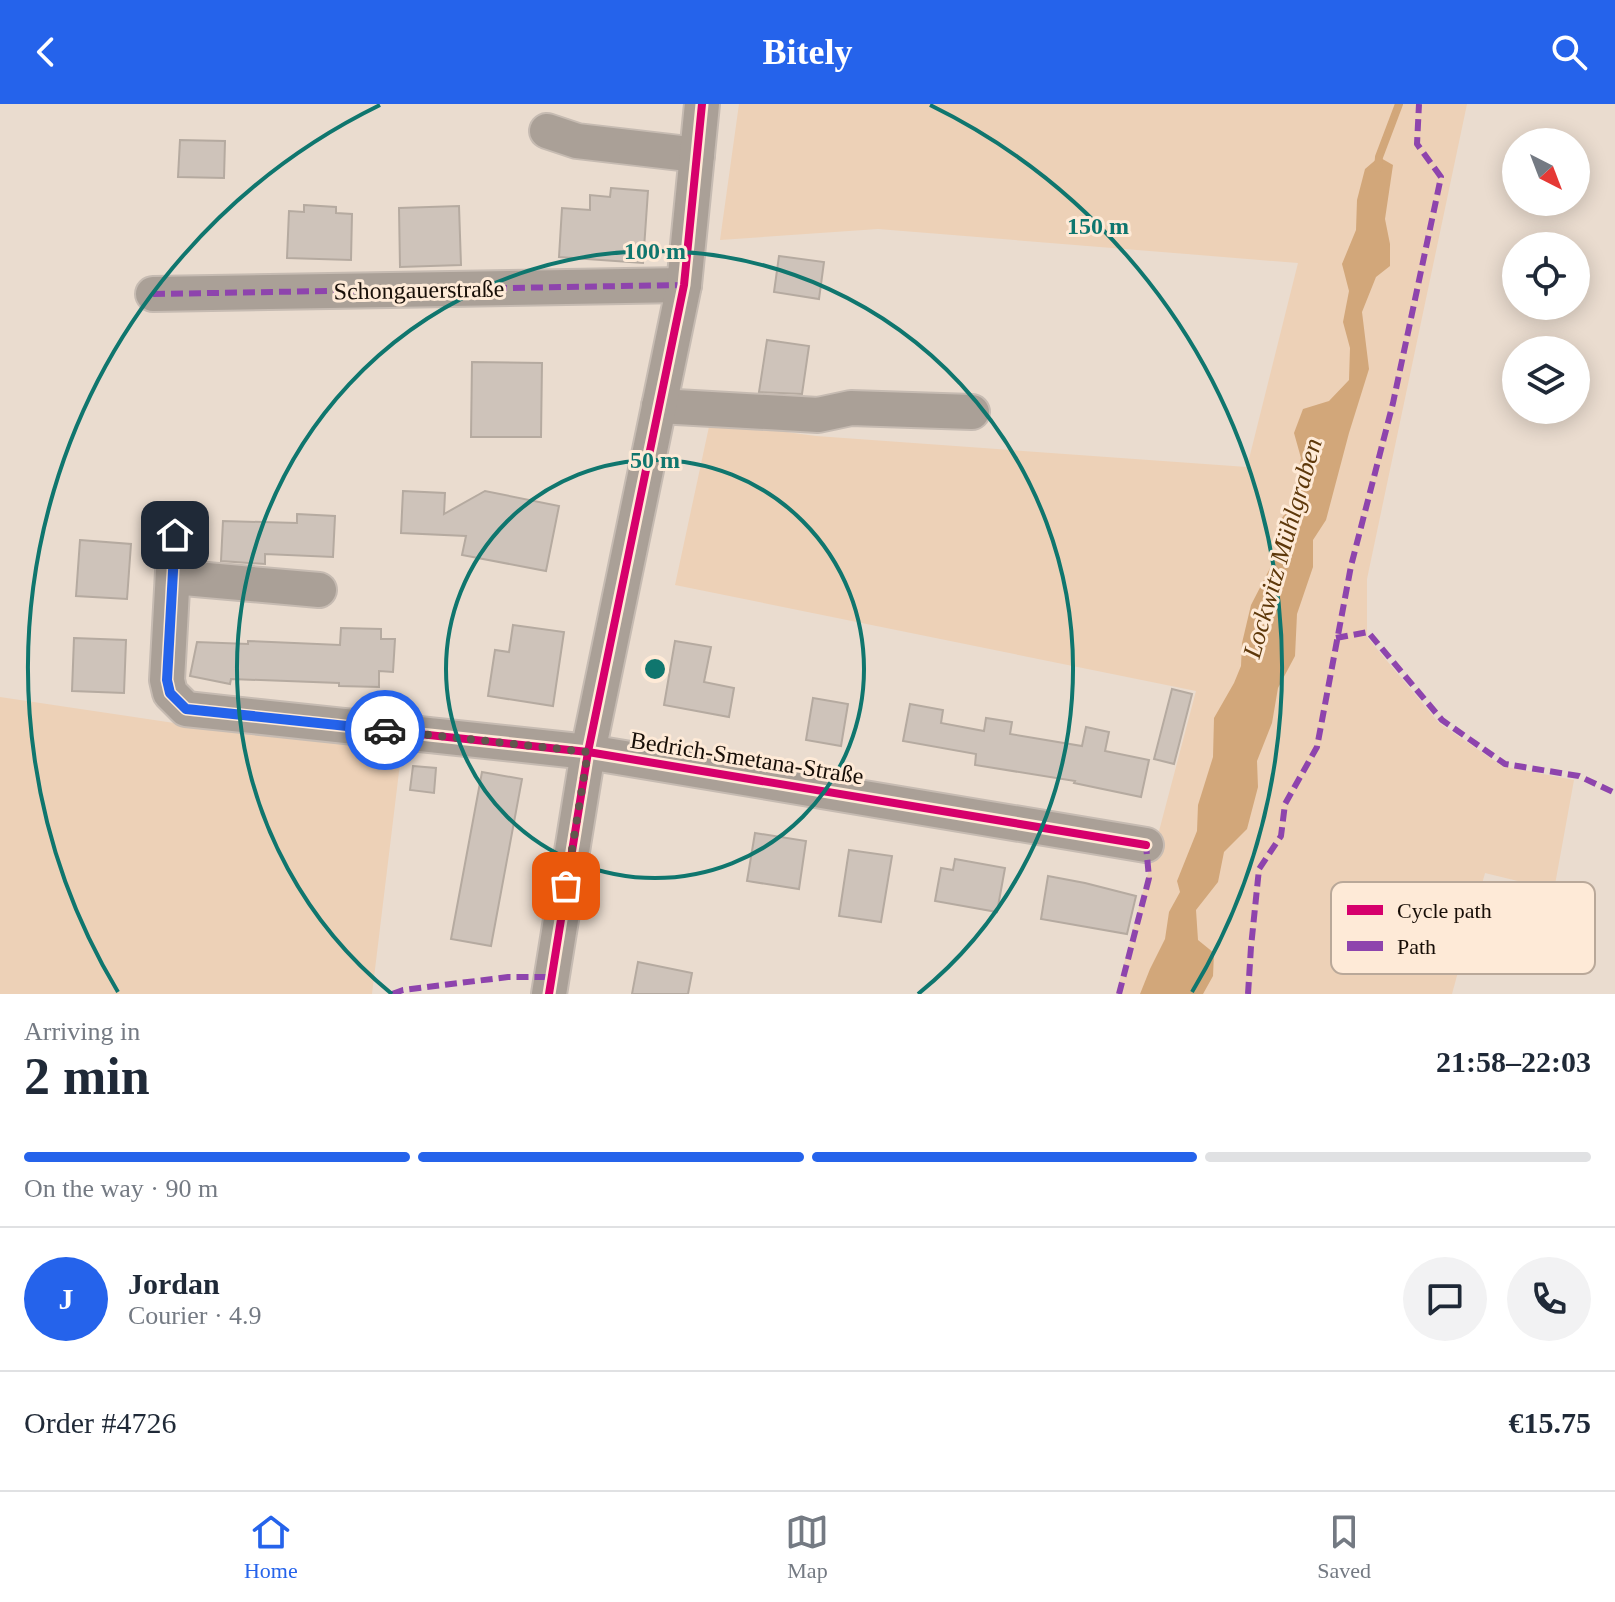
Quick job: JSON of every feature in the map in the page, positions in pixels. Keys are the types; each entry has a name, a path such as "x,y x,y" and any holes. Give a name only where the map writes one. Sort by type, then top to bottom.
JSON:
{"street":[{"path":"549,994 588,752 684,285 702,104"},
{"path":"547,131 577,141 697,155"},
{"name":"Schongauerstraße","path":"153,294 684,285"},
{"path":"659,406 818,415 851,408 972,412"},
{"name":"Bedrich-Smetana-Straße","path":"175,535 167,680 170,693 186,709 588,752 1146,845"},
{"path":"173,577 319,590"}],"shaded area":[{"path":"739,104 1467,104 1367,579 1367,637 1439,723 1502,766 1574,780 1555,882 1522,882 1485,873 1483,882 1331,882 1331,974 1457,974 1452,994 1116,994 1196,691 675,585 710,422 816,436 1247,467 1298,263 878,229 720,240"},
{"path":"0,697 181,724 402,747 372,994 0,994"}],"water":[{"path":"1379,157 1393,165 1385,219 1390,266 1376,277 1362,312 1369,369 1326,520 1313,540 1313,567 1297,614 1295,656 1278,688 1272,723 1257,761 1258,787 1247,829 1224,852 1218,882 1196,910 1198,940 1214,953 1213,976 1203,994 1140,994 1165,939 1169,912 1180,892 1177,881 1197,831 1198,805 1213,757 1214,718 1241,666 1242,643 1251,605 1286,537 1282,518 1290,506 1301,458 1294,433 1303,409 1329,401 1349,380 1350,348 1343,322 1349,291 1342,264 1356,230 1357,200 1365,169"}],"building":[{"path":"180,140 225,141 224,178 178,177"},
{"path":"611,188 648,191 643,263 559,257 562,208 590,210 590,195 610,197"},
{"path":"304,205 336,207 336,213 352,214 351,260 287,258 289,211 304,212"},
{"path":"459,206 461,265 400,267 399,208"},
{"path":"779,256 824,262 819,299 774,292"},
{"path":"767,340 809,346 802,394 759,392"},
{"path":"472,362 542,363 541,437 471,437"},
{"path":"403,491 445,493 444,514 485,491 559,506 546,571 462,555 466,536 401,533"},
{"path":"297,514 335,516 333,557 265,554 265,564 221,561 223,521 297,523"},
{"path":"80,540 131,544 127,599 76,596"},
{"path":"513,625 564,632 553,706 488,696 495,650 509,652"},
{"path":"341,628 381,629 381,639 395,639 393,672 379,671 379,687 231,679 230,684 190,676 197,642 340,645"},
{"path":"74,638 126,640 124,693 72,691"},
{"path":"675,641 711,647 704,682 734,688 729,717 664,705"},
{"path":"1172,689 1192,694 1174,764 1154,759"},
{"path":"813,698 848,704 841,746 806,740"},
{"path":"910,704 943,710 941,723 984,731 986,718 1012,722 1010,734 1082,746 1086,727 1109,732 1105,751 1149,760 1141,797 1075,781 975,765 976,754 903,741"},
{"path":"413,766 436,768 434,793 410,790"},
{"path":"482,772 522,779 491,946 451,939"},
{"path":"755,833 806,841 799,889 747,881"},
{"path":"849,850 892,856 881,922 839,916"},
{"path":"955,859 1005,868 997,912 935,901 941,868 953,870"},
{"path":"1048,876 1136,896 1127,934 1041,919"},
{"path":"638,962 692,973 688,994 632,994"}],"waterway":[{"name":"Lockwitz Mühlgraben","path":"1378,168 1379,157 1399,104"}],"marked path":[{"path":"1248,994 1259,869 1281,836 1285,804 1317,747 1351,566 1393,403 1441,177 1417,144 1419,104"},
{"path":"153,294 684,285"},
{"path":"1336,638 1368,632 1442,720 1505,764 1579,776 1615,793"},
{"path":"1119,994 1149,878 1146,845"},
{"path":"392,994 508,977 551,977"}],"cycle path":[{"path":"549,994 588,752 684,285 702,104"},
{"path":"175,535 167,680 170,693 186,709 588,752 1146,845"}],"way so far":[{"path":"385,730 588,752 566,886"}],"route":[{"path":"175,535 167,680 170,693 186,709 385,730"}]}
